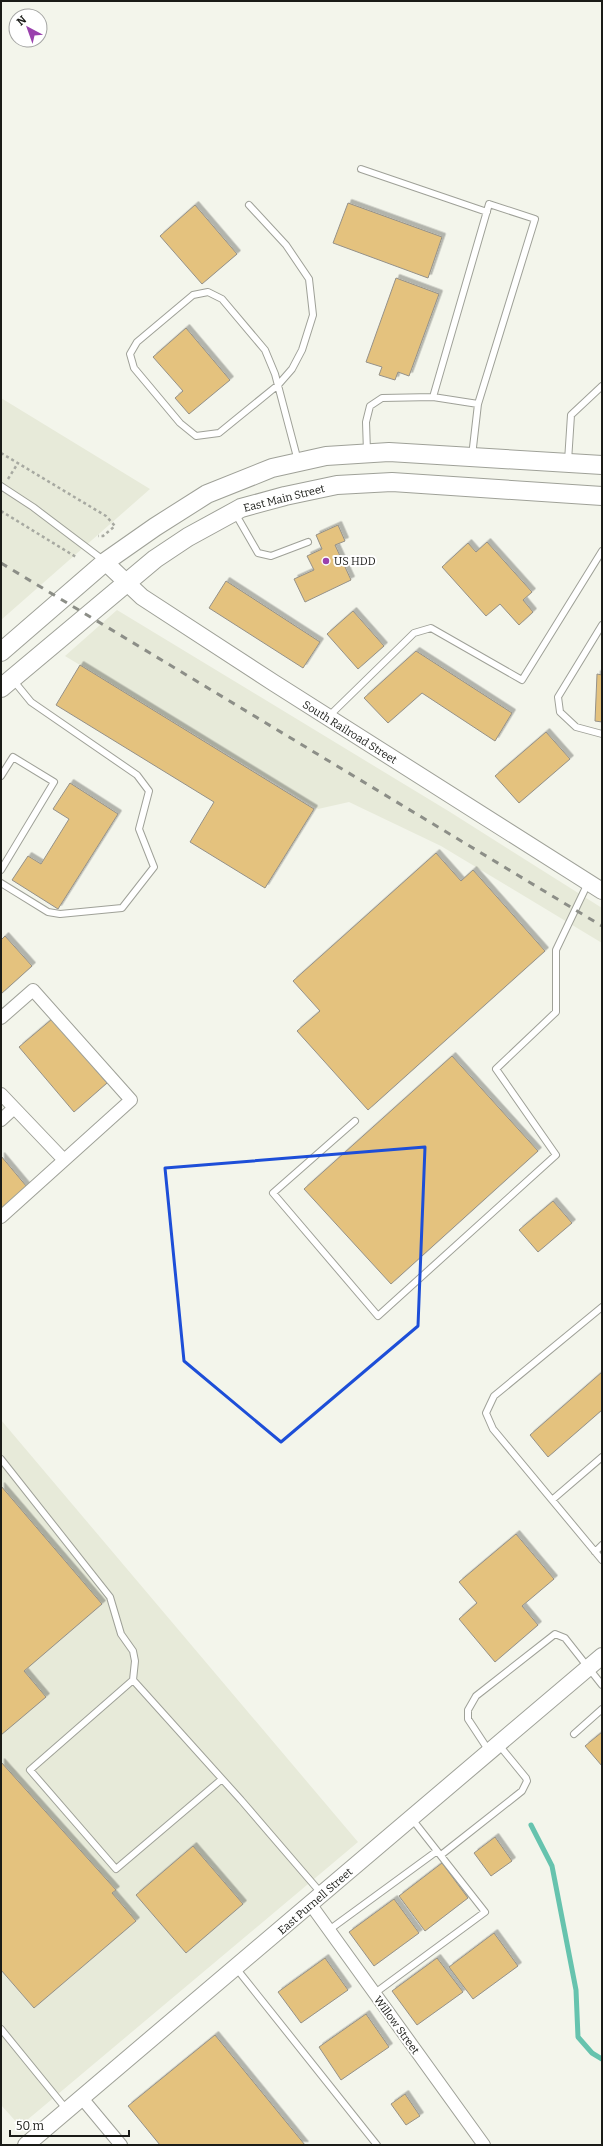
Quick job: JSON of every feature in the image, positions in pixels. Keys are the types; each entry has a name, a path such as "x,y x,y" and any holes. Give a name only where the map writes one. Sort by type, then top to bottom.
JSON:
{"main road":[{"path":"1,652 105,562 155,527 207,494 272,468 326,456 389,452 602,465"},
{"path":"557,492 563,463"},
{"name":"East Main Street","path":"7,683 155,559 188,537 241,508 285,496 337,486 392,482 602,496"}],"street":[{"name":"South Railroad Street","path":"105,562 142,597 602,891"},
{"path":"1,1018 33,990 130,1100 1,1217"},
{"path":"1,1094 64,1160"},
{"path":"1,1120 14,1108"},
{"name":"East Purnell Street","path":"26,2145 81,2097 317,1900 412,1817 602,1656"},
{"name":"Willow Street","path":"317,1900 329,1930 484,2145"},
{"path":"81,2097 121,2145"}],"lane":[{"path":"361,170 487,212"},
{"path":"433,397 489,204 534,219 478,404 472,457"},
{"path":"249,205 286,245 309,279 313,315 299,356 292,369 278,384 219,433 196,436 180,423 134,368 130,354 137,342 194,295 208,292 222,299 265,350 278,384 298,462"},
{"path":"563,463 570,415 602,386"},
{"path":"367,453 366,422 370,406 382,398 433,397 478,404"},
{"path":"1,486 33,507 105,562"},
{"path":"234,512 258,553 271,556 308,542"},
{"path":"328,717 414,632 431,628 522,680 602,551"},
{"path":"602,625 558,697 560,712 576,727 602,734"},
{"path":"1,883 48,912 60,914 122,908 154,867 139,829 149,791 137,775 31,702 7,683"},
{"path":"1,776 13,757 54,782 1,870"},
{"path":"355,1121 272,1193 378,1316 556,1155 496,1069 556,1012 556,950 588,883"},
{"path":"602,1307 494,1396 486,1413 493,1429 602,1560"},
{"path":"552,1500 602,1457"},
{"path":"1,1459 110,1597 121,1634 132,1651 135,1661 133,1680 30,1770 116,1869 222,1779"},
{"path":"595,1552 602,1546"},
{"path":"329,1930 439,1853 522,1791 525,1786 526,1778 493,1748 468,1719 468,1710 476,1696 555,1634 564,1638 602,1685"},
{"path":"133,1680 222,1779 317,1900"},
{"path":"574,1734 602,1709"},
{"path":"375,1993 485,1912 412,1817"},
{"path":"236,1968 377,2145"},
{"path":"1,2029 67,2110"}],"path":[{"path":"1,453 106,516 115,526 103,536 98,536"},
{"path":"1,511 76,557"}],"highlighted area":[{"path":"425,1147 418,1326 281,1442 184,1361 165,1168"}],"shaded area":[{"path":"1,398 150,489 1,620"},
{"path":"117,610 450,812 602,908 602,943 441,846 349,802 318,809 65,656"},
{"path":"1,1420 358,1842 20,2126 1,2105"}],"building":[{"path":"348,203 442,237 428,278 333,243"},
{"path":"195,205 237,254 202,284 160,236"},
{"path":"396,278 439,294 409,376 398,372 395,380 379,375 382,367 366,362"},
{"path":"186,328 230,380 189,414 175,398 183,391 153,357"},
{"path":"338,525 345,541 335,545 351,580 305,602 294,579 314,570 307,556 322,549 316,535"},
{"path":"487,542 532,592 523,600 533,612 519,625 500,604 486,616 442,567 468,543 476,552"},
{"path":"226,581 320,642 303,668 209,608"},
{"path":"353,611 384,646 358,669 327,634"},
{"path":"416,651 512,713 495,741 422,693 388,723 364,698"},
{"path":"80,665 314,809 265,888 190,842 214,802 56,705"},
{"path":"597,674 602,675 602,722 595,721"},
{"path":"546,732 570,759 519,803 495,776"},
{"path":"70,783 118,814 58,909 12,880 28,856 41,864 69,819 53,809"},
{"path":"436,853 461,881 473,870 545,951 368,1110 297,1031 320,1011 293,981"},
{"path":"5,936 32,966 1,994 1,940"},
{"path":"52,1019 107,1083 74,1112 19,1047"},
{"path":"452,1056 538,1151 391,1284 304,1189"},
{"path":"1,1156 27,1187 1,1210"},
{"path":"553,1201 572,1223 538,1252 519,1230"},
{"path":"602,1372 602,1410 548,1457 530,1435"},
{"path":"1,1486 102,1604 24,1671 46,1697 1,1735"},
{"path":"516,1534 554,1579 522,1606 538,1625 495,1662 459,1619 477,1603 459,1582"},
{"path":"602,1732 602,1766 585,1746"},
{"path":"1,1762 116,1890 112,1893 136,1921 34,2008 1,1970"},
{"path":"495,1837 512,1861 491,1876 474,1853"},
{"path":"193,1846 243,1904 186,1953 136,1895"},
{"path":"442,1863 468,1898 425,1931 399,1896"},
{"path":"394,1899 419,1933 374,1966 349,1932"},
{"path":"494,1933 518,1966 473,1999 449,1967"},
{"path":"325,1958 348,1990 301,2023 278,1992"},
{"path":"437,1958 463,1992 417,2025 392,1991"},
{"path":"366,2014 389,2047 341,2080 319,2047"},
{"path":"215,2035 305,2145 160,2145 128,2106"},
{"path":"405,2094 420,2116 406,2125 391,2104"}],"waterway":[{"path":"531,1825 552,1866 576,1990 578,2037 592,2053 602,2059"}],"railway":[{"path":"1,563 602,926"}],"place":[{"name":"US HDD","path":"326,561"}]}
